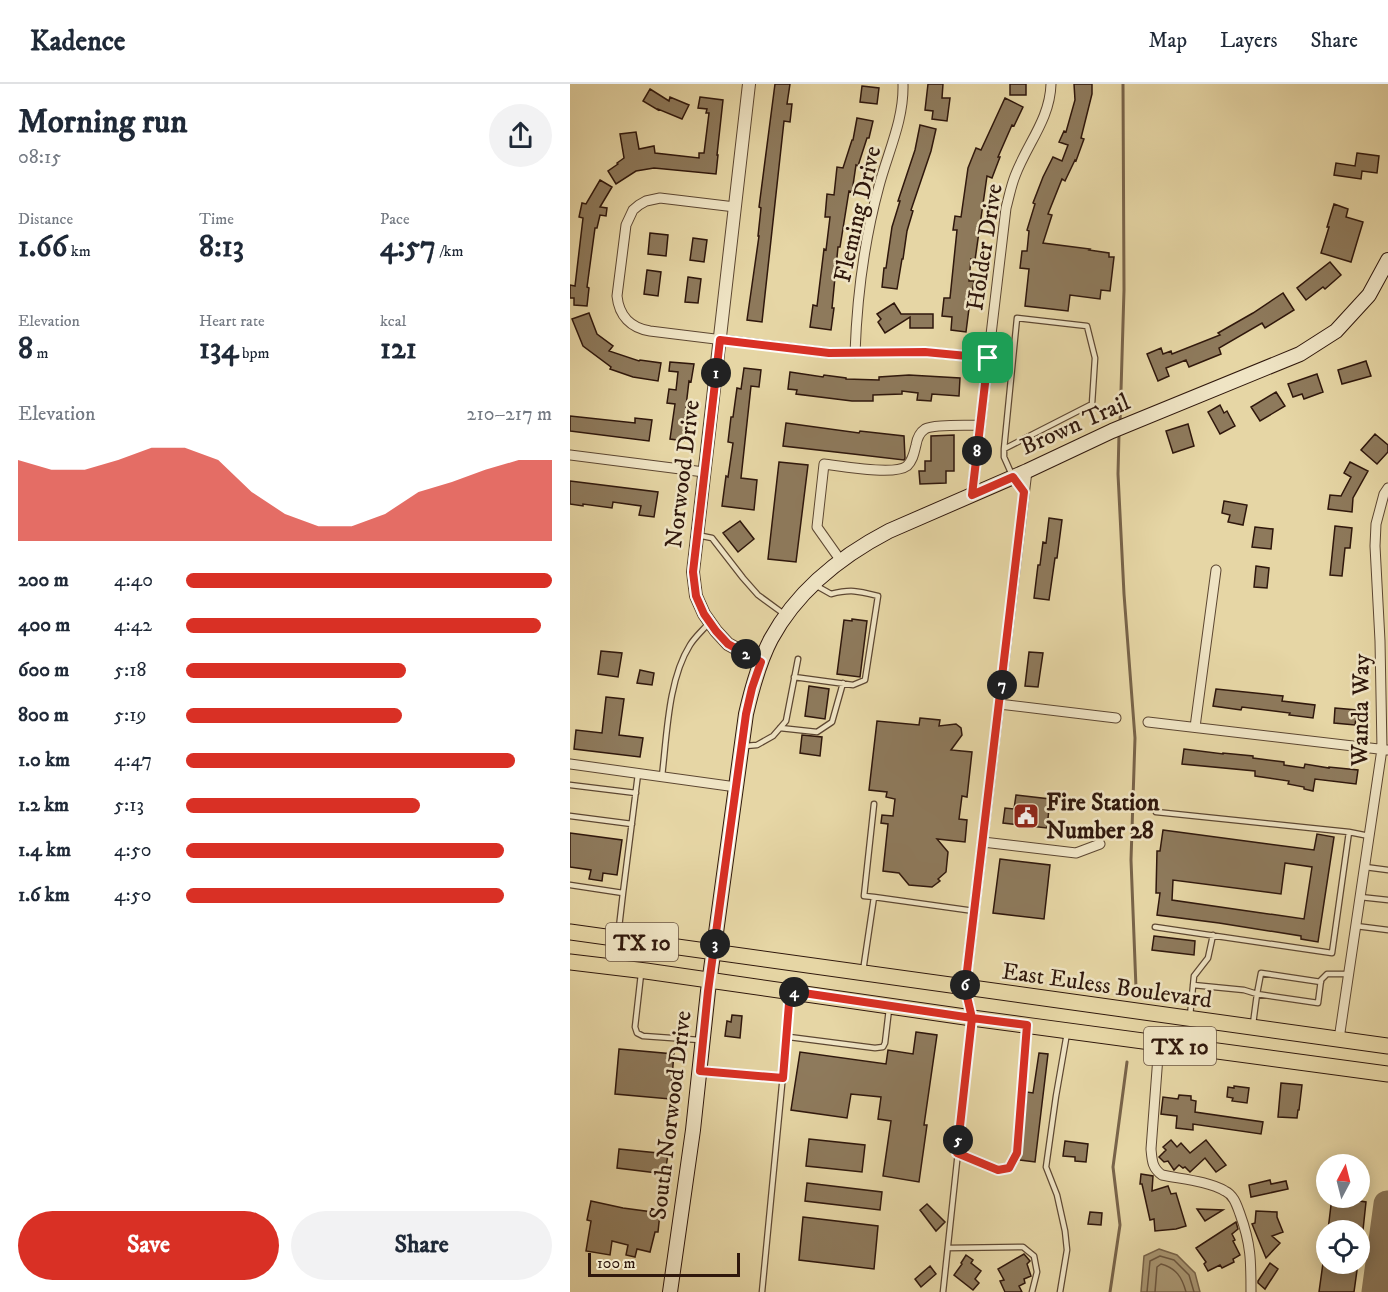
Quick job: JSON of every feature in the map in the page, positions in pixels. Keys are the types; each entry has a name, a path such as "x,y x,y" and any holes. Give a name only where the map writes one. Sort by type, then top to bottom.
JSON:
{"main road":[{"name":"Brown Trail","path":"761,662 771,639 786,615 813,584 867,542 1112,431 1300,354 1336,331 1369,295 1388,260"},
{"path":"710,980 746,714 761,662"},
{"name":"TX 10","path":"570,932 714,951"},
{"name":"East Euless Boulevard","path":"714,951 863,974 1388,1046"},
{"name":"TX 10","path":"570,962 710,980"},
{"name":"East Euless Boulevard","path":"710,980 1388,1074"},
{"name":"South Norwood Drive","path":"670,1292 693,1130 710,980"}],"street":[{"name":"Norwood Drive","path":"749,84 693,572 696,596 710,622 728,644 761,662"},
{"name":"Fleming Drive","path":"855,353 856,309 866,247 879,186 898,127 904,93 903,84"},
{"name":"Holder Drive","path":"972,495 1006,207 1016,175 1046,113 1051,96 1051,84"},
{"path":"735,207 660,198 646,201 633,210 626,225 617,297 621,312 634,327 650,331 829,353 925,352 988,358"},
{"path":"841,561 817,527 824,464 874,470 898,470 907,466 913,457 918,436 924,429 980,425"},
{"path":"570,455 704,472"},
{"path":"972,1018 965,988 1027,471"},
{"path":"1013,477 1024,492"},
{"name":"Wanda Way","path":"1339,1039 1369,836 1385,750 1375,546 1376,524 1384,494 1388,488"},
{"path":"1195,727 1216,570"},
{"path":"999,704 1116,718"},
{"path":"1148,722 1385,750"},
{"path":"570,764 736,788"},
{"path":"983,842 1077,853 1100,844"},
{"path":"1159,1043 1151,1149 1153,1164 1162,1174 1211,1185 1230,1194 1236,1202 1250,1245 1251,1292"}],"lane":[{"path":"1004,449 1092,404 1095,357 1087,326 1017,318 1004,449 1004,457 1013,477"},
{"path":"697,535 712,538 758,595 786,615"},
{"path":"794,677 853,685 865,680 878,596 846,590 831,594 813,584"},
{"path":"662,776 677,674 691,642 710,622"},
{"path":"742,746 757,745 773,736 786,721 798,659"},
{"path":"780,728 817,732 832,722 843,683"},
{"path":"617,939 638,773"},
{"path":"570,785 636,793"},
{"path":"874,804 864,896 975,911"},
{"path":"1156,812 1369,836"},
{"path":"570,816 632,824"},
{"path":"1155,927 1332,953 1349,832"},
{"path":"1365,867 1388,870"},
{"path":"570,885 622,893"},
{"path":"863,974 874,897"},
{"path":"1360,897 1388,900"},
{"path":"1356,926 1388,930"},
{"path":"1189,1019 1194,976 1208,958 1213,935"},
{"path":"642,970 635,1027 637,1033 643,1036 703,1041"},
{"path":"1253,1028 1261,974 1321,982"},
{"path":"1193,985 1245,990 1257,994 1318,1003 1321,980 1327,974 1348,974"},
{"path":"762,1292 790,991"},
{"path":"787,1033 789,1037 875,1048 883,1047 889,1006"},
{"path":"943,1292 972,1018"},
{"path":"957,1153 998,1170 1009,1168 1017,1153 1027,1025"},
{"path":"1060,1292 1068,1250 1057,1195 1046,1167 1067,1031"},
{"path":"700,1071 783,1078"},
{"path":"948,1248 1023,1247 1034,1256 1037,1272 1032,1292"}],"water":[{"path":"1159,1249 1177,1255 1195,1273 1200,1292 1141,1292 1144,1256"}],"building":[{"path":"775,84 790,84 787,104 792,104 790,122 784,121 762,322 747,320 759,236 761,208 759,207"},
{"path":"928,84 943,84 942,98 950,98 947,121 932,119 933,111 925,110"},
{"path":"1010,84 1026,84 1026,95 1010,95"},
{"path":"1074,84 1092,84 1092,94 1081,138 1084,139 1065,181 1062,179 1048,214 1052,215 1043,243 1109,253 1109,257 1114,257 1110,291 1101,290 1100,299 1070,295 1068,311 1025,306 1029,269 1020,268 1022,251 1027,251 1029,231 1027,230 1035,204 1033,203 1043,177 1053,157 1062,161 1068,145 1059,142 1064,131 1066,132 1075,100"},
{"path":"862,86 879,88 877,104 860,102"},
{"path":"650,89 669,101 670,97 689,105 682,119 658,110 643,101"},
{"path":"700,97 723,100 716,174 654,168 636,171 616,184 608,171 624,158 620,134 636,132 639,149 654,146 655,153 699,158 699,153 704,153 709,113 706,113 707,109 698,108"},
{"path":"1005,98 1023,107 998,157 1000,157 992,178 987,176 975,260 971,259 969,281 974,281 966,332 951,330 952,317 942,316 944,298 950,298 957,230 953,230 955,216 961,217 968,168 976,148 981,150"},
{"path":"857,118 873,121 869,138 867,138 858,166 856,165 852,192 849,191 840,247 838,247 831,330 810,327 813,305 817,306 824,249 826,250 830,217 825,217 827,194 834,195 837,167 843,168 853,140"},
{"path":"920,125 936,129 931,151 911,210 913,211 907,231 897,289 882,287 892,227 900,201 898,201 915,150"},
{"path":"1357,153 1379,156 1377,173 1362,171 1361,179 1334,175 1336,163 1355,166"},
{"path":"600,180 612,187 600,207 607,208 606,216 600,215 597,228 595,228 587,287 589,288 587,306 574,305 574,298 570,298 570,285 575,286 583,218 579,217 582,203 586,204"},
{"path":"1334,204 1348,209 1346,217 1363,222 1351,262 1321,253"},
{"path":"650,233 668,235 666,256 648,254"},
{"path":"693,238 707,240 704,262 690,260"},
{"path":"1330,262 1341,275 1325,289 1323,287 1306,300 1297,288"},
{"path":"647,270 661,272 658,296 644,294"},
{"path":"688,277 701,279 698,303 685,302"},
{"path":"1283,293 1294,310 1265,328 1262,323 1219,348 1221,354 1189,367 1186,360 1166,368 1169,376 1158,381 1147,354 1161,348 1163,354 1171,351 1172,354 1220,335 1218,333"},
{"path":"894,303 901,314 933,314 933,328 910,328 910,317 885,333 878,322 881,319 877,314"},
{"path":"589,313 597,334 613,346 609,351 639,361 661,363 658,381 633,377 610,369 611,367 583,346 572,319"},
{"path":"1366,361 1371,376 1342,384 1338,370"},
{"path":"670,362 694,364 691,382 689,381 684,441 670,439 675,404 667,403 669,389 676,390 678,372 669,371"},
{"path":"744,368 761,370 759,387 751,386 741,478 757,480 754,510 722,506 733,443 728,442 731,417 733,417 737,388 741,389"},
{"path":"790,372 846,379 879,380 879,377 909,375 960,378 959,396 932,394 931,401 917,400 918,393 902,391 902,394 873,395 873,401 852,401 796,394 797,390 788,389"},
{"path":"1317,374 1323,392 1304,399 1302,394 1293,397 1288,384"},
{"path":"1276,392 1285,406 1260,421 1251,407"},
{"path":"1220,405 1224,413 1227,411 1235,426 1220,434 1208,412"},
{"path":"570,416 635,423 635,418 652,420 649,441 570,431"},
{"path":"786,423 859,433 860,431 904,436 905,458 904,460 783,446"},
{"path":"1188,424 1194,446 1173,453 1166,431"},
{"path":"1375,434 1388,445 1388,452 1377,464 1361,450"},
{"path":"954,435 954,471 946,471 946,483 920,484 919,471 925,471 925,461 931,461 931,436"},
{"path":"779,462 808,465 796,562 768,559"},
{"path":"1350,462 1368,471 1353,498 1352,512 1328,509 1330,495 1341,496 1351,477 1344,473"},
{"path":"570,481 658,492 654,517 639,515 641,506 613,502 612,508 570,504"},
{"path":"1224,501 1247,505 1243,525 1228,522 1230,515 1222,513"},
{"path":"1049,518 1062,520 1049,600 1034,598 1038,565 1040,565 1043,542 1046,543"},
{"path":"740,521 754,539 738,552 723,533"},
{"path":"1335,526 1352,528 1350,548 1345,548 1342,576 1330,575"},
{"path":"1255,527 1273,529 1271,549 1252,547"},
{"path":"1256,566 1269,568 1267,588 1254,587"},
{"path":"852,619 867,621 860,677 837,674 844,620 852,621"},
{"path":"601,651 622,653 618,677 598,674"},
{"path":"1029,652 1043,653 1038,687 1025,686"},
{"path":"640,670 654,673 652,685 637,683"},
{"path":"809,686 829,689 825,719 805,716"},
{"path":"1216,689 1283,696 1282,701 1315,705 1313,718 1242,707 1241,710 1213,706"},
{"path":"606,697 624,699 619,735 643,738 640,757 574,749 576,730 602,733"},
{"path":"1335,708 1357,710 1355,725 1334,723"},
{"path":"920,718 940,720 939,726 956,724 961,728 962,735 951,750 972,752 967,797 962,796 959,819 967,820 965,842 937,839 948,852 946,872 932,887 909,885 899,873 883,871 888,824 881,823 882,815 893,816 895,799 886,797 887,792 869,790 877,721 919,725"},
{"path":"802,735 822,737 820,756 800,753"},
{"path":"1184,749 1253,756 1253,758 1284,762 1284,765 1304,768 1305,764 1358,770 1356,784 1315,779 1313,791 1288,784 1289,781 1255,776 1255,771 1182,764"},
{"name":"Fire Station Number 28","path":"1016,795 1050,799 1047,828 1003,823 1005,808 1014,809"},
{"path":"1163,830 1314,850 1317,834 1334,837 1318,942 1301,939 1301,936 1157,915 1160,893 1156,893 1157,851 1160,851","holes":["1285,863 1312,867 1304,919 1172,900 1173,880 1281,894"]},
{"path":"570,833 622,840 617,875 603,873 602,881 589,879 591,870 570,867"},
{"path":"1000,859 1050,865 1044,919 993,913"},
{"path":"1154,936 1195,941 1194,955 1152,950"},
{"path":"732,1015 742,1016 740,1038 725,1036 727,1021 731,1022"},
{"path":"916,1032 937,1035 924,1125 927,1125 919,1182 883,1176 891,1121 878,1119 881,1097 851,1094 847,1118 791,1110 800,1052 886,1064 888,1050 913,1054"},
{"path":"619,1049 674,1054 670,1099 615,1094"},
{"path":"1039,1053 1048,1054 1035,1162 1020,1160 1027,1092 1033,1093"},
{"path":"1281,1083 1302,1085 1297,1118 1278,1117"},
{"path":"1234,1086 1249,1088 1247,1103 1232,1101 1233,1098 1227,1097 1228,1087 1234,1088"},
{"path":"1179,1095 1191,1096 1191,1100 1196,1101 1195,1112 1263,1122 1261,1134 1193,1124 1193,1130 1176,1128 1177,1116 1161,1114 1163,1097 1178,1099"},
{"path":"809,1139 865,1145 862,1172 806,1166"},
{"path":"1171,1140 1177,1147 1181,1143 1190,1153 1206,1140 1226,1165 1216,1172 1205,1158 1190,1172 1179,1165 1174,1170 1168,1161 1164,1162 1159,1157 1166,1150 1163,1147"},
{"path":"1065,1141 1088,1144 1086,1162 1075,1161 1075,1157 1063,1156"},
{"path":"619,1149 668,1154 665,1174 617,1168"},
{"path":"1141,1174 1153,1176 1152,1191 1168,1186 1171,1194 1176,1193 1186,1226 1155,1231 1154,1219 1150,1220 1142,1184 1140,1184"},
{"path":"1270,1180 1271,1184 1286,1181 1288,1189 1251,1197 1249,1185"},
{"path":"807,1183 882,1192 880,1210 805,1201"},
{"path":"591,1201 660,1213 658,1232 655,1232 650,1252 637,1249 635,1257 626,1255 628,1245 612,1241 610,1255 586,1251 591,1221 587,1220"},
{"path":"927,1204 945,1222 936,1231 920,1210"},
{"path":"1331,1208 1365,1208 1364,1220 1329,1220"},
{"path":"1197,1209 1223,1210 1205,1221"},
{"path":"1256,1211 1277,1212 1283,1232 1272,1236 1280,1243 1266,1258 1252,1224 1255,1223"},
{"path":"1090,1212 1102,1213 1101,1225 1088,1224"},
{"path":"803,1217 878,1226 874,1269 799,1260"},
{"path":"1236,1222 1238,1229 1232,1234 1240,1255 1233,1259 1234,1262 1222,1268 1220,1265 1208,1271 1204,1264 1206,1262 1196,1248"},
{"path":"1024,1254 1030,1261 1027,1264 1031,1276 1024,1279 1025,1283 1019,1286 1022,1292 1005,1292 1000,1281 1004,1280 998,1269"},
{"path":"966,1255 973,1260 971,1263 981,1271 975,1279 979,1283 973,1290 954,1275"},
{"path":"1270,1263 1278,1269 1265,1289 1258,1281"},
{"path":"930,1266 936,1274 921,1287 915,1279"},
{"path":"1321,1274 1356,1274 1354,1292 1319,1292"}],"waterway":[{"path":"1120,424 1124,290 1123,84"},
{"path":"1119,434 1118,474 1124,594 1135,738 1131,860 1136,988"},
{"path":"1110,1292 1120,1225 1113,1167 1127,1062"}],"taxiway":[{"path":"1375,1292 1387,1204"}],"place":[{"name":"Fire Station Number 28","path":"1026,816"}],"route":[{"path":"988,358 925,352 829,353 720,340 693,572 696,596 704,614 716,631 728,644 761,662 746,714 708,991 700,1071 783,1078 790,991 972,1018 957,1153 998,1170 1009,1168 1017,1153 1027,1025 972,1018 965,988 1024,492 1013,477 972,495 988,358"}]}
